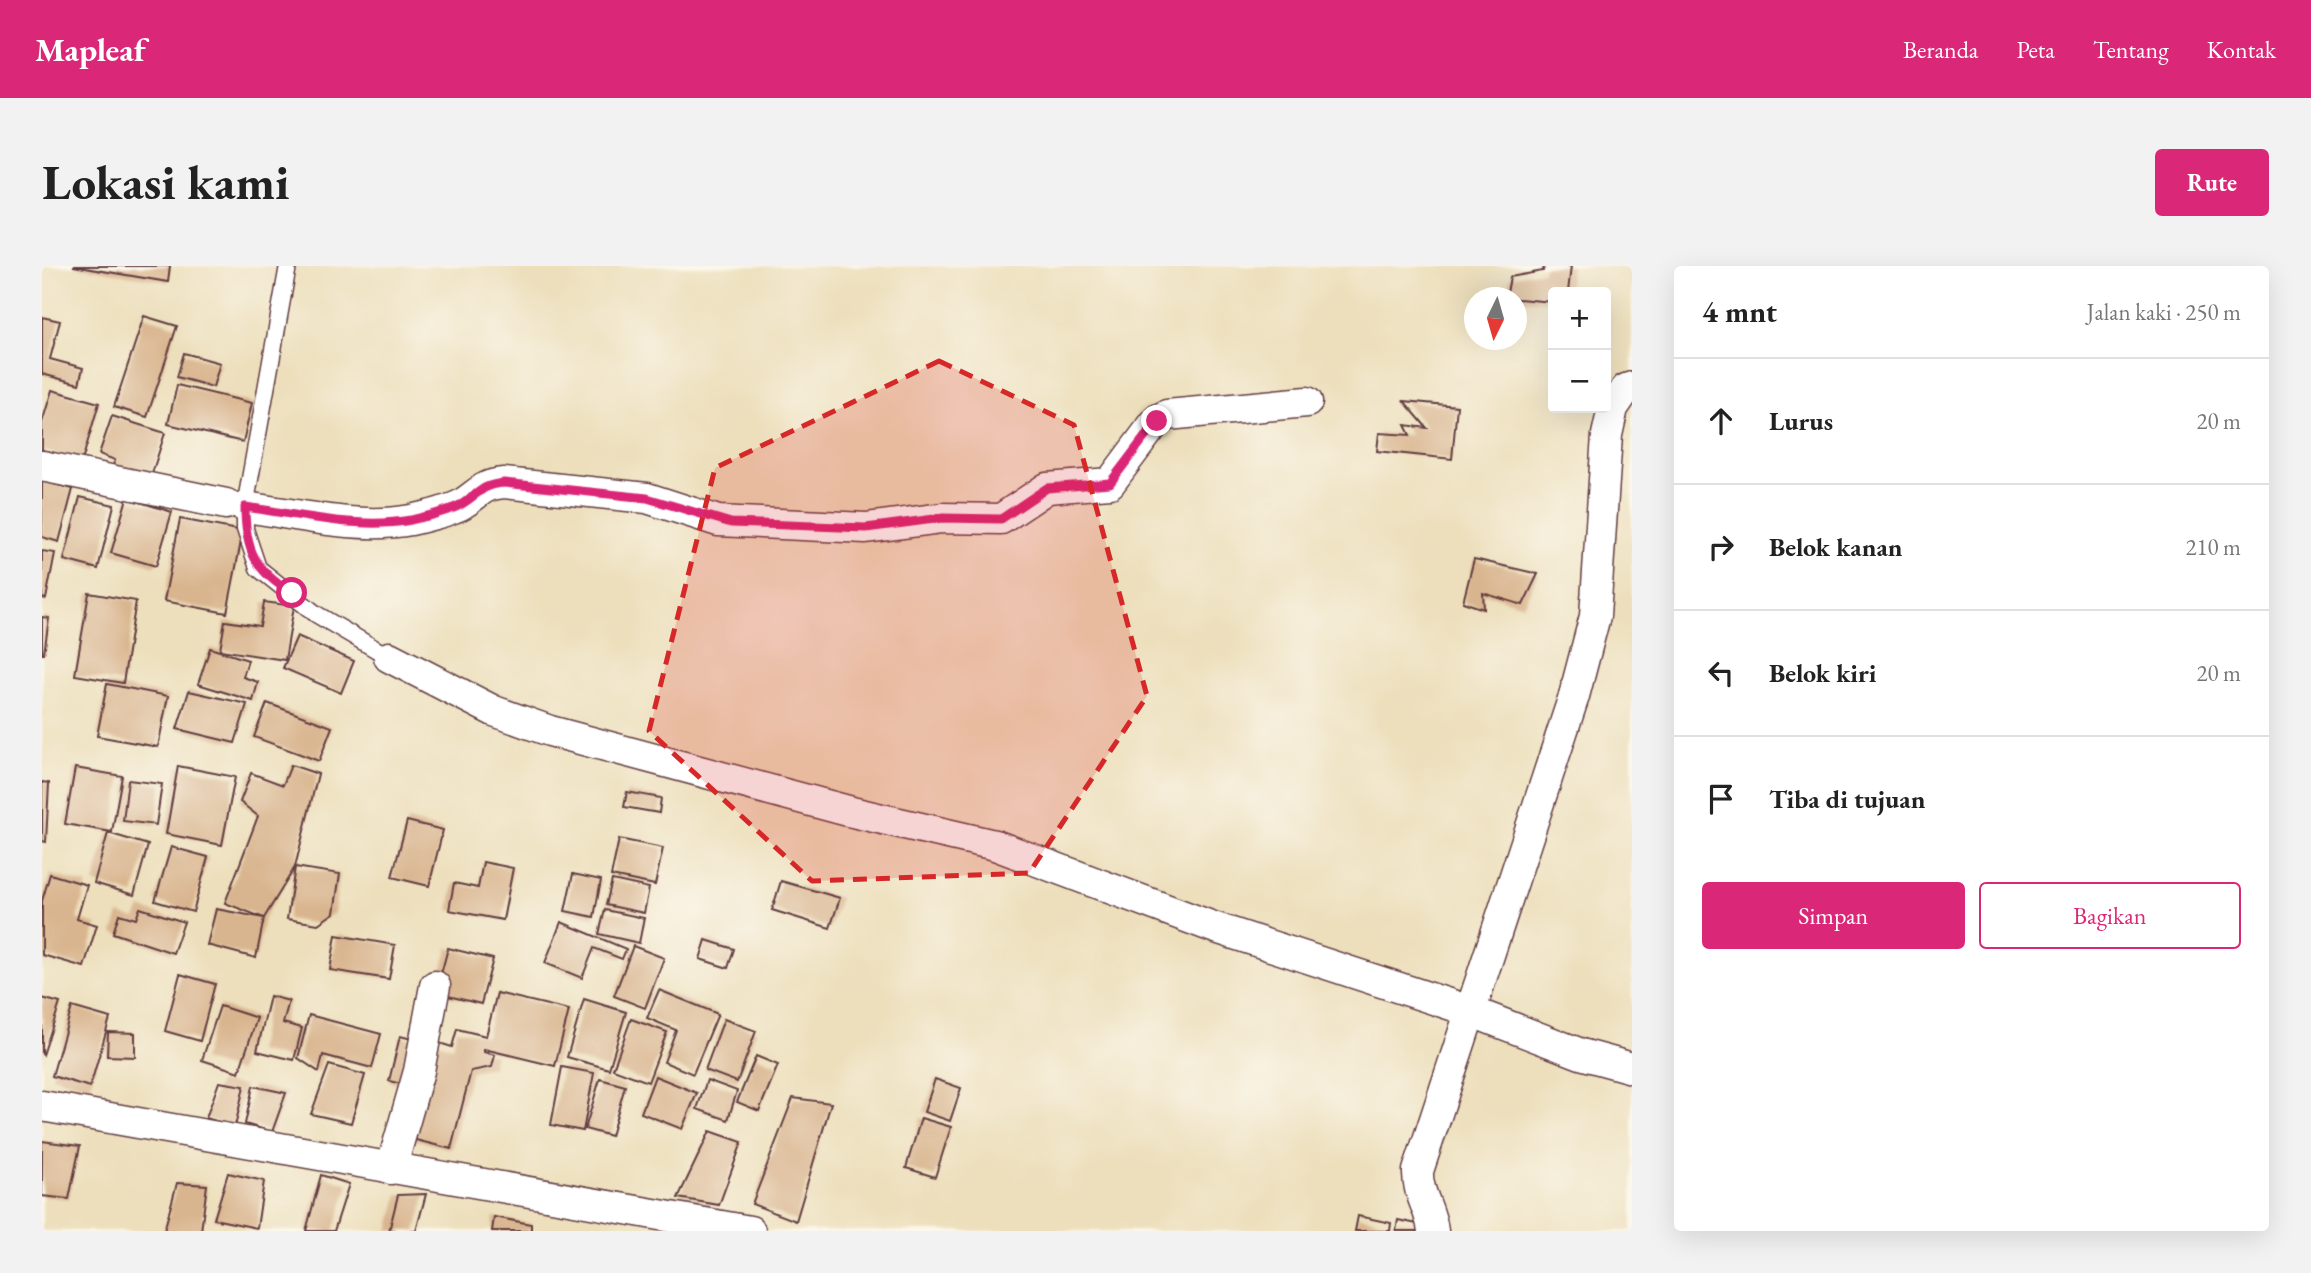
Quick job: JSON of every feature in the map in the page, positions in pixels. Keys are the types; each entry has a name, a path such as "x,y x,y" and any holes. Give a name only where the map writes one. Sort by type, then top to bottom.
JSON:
{"street":[{"path":"1433,1231 1430,1216 1418,1189 1418,1171 1574,695 1595,616 1607,435 1613,408 1626,389 1632,387"},
{"path":"42,467 236,506 356,522 386,523 446,510 462,504 487,484 504,483 647,498 731,523 866,528 942,518 1001,519 1047,488 1110,483 1157,421 1167,415 1307,402"},
{"path":"389,657 494,711 550,732 852,812 995,845 1213,927 1470,1011 1581,1054 1632,1068"},
{"path":"391,1169 419,1071 435,986"},
{"path":"42,1106 750,1231"}],"lane":[{"path":"288,266 236,506 258,568 316,614 389,657"}],"highlighted area":[{"path":"939,361 1074,425 1147,696 1029,873 812,881 649,731 715,468"}],"building":[{"path":"73,266 170,266 168,282"},
{"path":"1544,266 1571,266 1569,287 1548,287 1548,302 1527,300 1527,287 1508,287 1510,277 1543,271"},
{"path":"144,316 177,326 147,417 114,407"},
{"path":"42,317 60,321 50,359 83,368 79,384 42,374"},
{"path":"184,353 220,363 213,387 177,377"},
{"path":"177,385 252,403 243,442 168,424"},
{"path":"52,390 99,403 82,461 42,450 42,423"},
{"path":"1404,401 1457,406 1452,459 1377,451 1379,433 1410,435 1405,425 1427,428"},
{"path":"112,416 165,433 148,486 110,474 115,460 99,454"},
{"path":"42,481 73,489 59,542 42,537"},
{"path":"80,497 114,505 98,569 64,560"},
{"path":"127,498 172,512 156,566 111,553"},
{"path":"180,519 243,531 227,613 164,601"},
{"path":"42,551 55,553 46,599 42,598"},
{"path":"1474,559 1538,574 1523,605 1483,593 1484,609 1463,602"},
{"path":"89,593 136,601 123,683 75,675"},
{"path":"264,602 294,606 285,660 220,650 225,621 260,626"},
{"path":"42,617 49,618 44,654 42,654"},
{"path":"297,636 354,661 341,693 283,668"},
{"path":"210,648 248,660 243,677 258,682 253,701 198,684"},
{"path":"107,684 168,696 158,747 97,736"},
{"path":"189,691 247,704 235,743 177,729"},
{"path":"267,703 332,727 319,761 254,737"},
{"path":"291,765 318,774 295,867 264,918 225,903 258,816 240,802 251,773 283,785"},
{"path":"178,766 235,777 222,845 166,834"},
{"path":"75,768 122,776 112,832 65,824"},
{"path":"128,780 162,784 156,825 123,821"},
{"path":"42,782 49,783 46,842 42,841"},
{"path":"627,792 661,798 659,813 624,807"},
{"path":"407,821 443,830 429,886 392,877"},
{"path":"108,833 148,845 134,895 94,883"},
{"path":"619,839 663,848 655,885 611,876"},
{"path":"171,847 208,857 193,912 155,901"},
{"path":"483,862 513,868 503,920 449,910 454,883 478,888"},
{"path":"295,867 340,874 334,913 318,924 287,919"},
{"path":"50,874 87,885 77,919 97,925 84,967 42,955 42,901"},
{"path":"573,874 601,880 594,917 565,911"},
{"path":"612,880 649,888 644,913 606,905"},
{"path":"781,881 840,898 830,928 772,910"},
{"path":"140,908 184,922 173,953 113,933 119,914 136,919"},
{"path":"216,909 264,918 256,958 207,945"},
{"path":"605,910 644,918 639,943 599,934"},
{"path":"561,922 626,949 622,959 594,948 582,978 545,963"},
{"path":"336,935 395,945 389,979 330,970"},
{"path":"706,940 734,949 728,968 700,959"},
{"path":"633,946 664,958 645,1008 614,996"},
{"path":"448,948 493,959 481,1004 436,993"},
{"path":"180,974 215,984 200,1041 165,1031"},
{"path":"659,990 718,1014 693,1074 664,1062 676,1030 647,1018"},
{"path":"497,993 569,1010 555,1066 484,1049 484,1052 495,1055 492,1067 471,1071 451,1149 408,1138 433,1041 452,1047 457,1029 486,1036"},
{"path":"270,996 289,1001 283,1023 302,1028 294,1060 257,1051"},
{"path":"42,998 60,1003 43,1055 42,1054"},
{"path":"584,999 626,1012 609,1069 567,1057"},
{"path":"220,1006 257,1018 239,1072 202,1060"},
{"path":"72,1007 110,1018 90,1087 52,1076"},
{"path":"309,1015 381,1034 372,1068 323,1055 319,1072 298,1058"},
{"path":"631,1019 667,1032 648,1082 613,1069"},
{"path":"724,1019 756,1031 737,1082 705,1070"},
{"path":"108,1032 135,1033 135,1057 107,1056"},
{"path":"400,1036 420,1041 410,1086 389,1081"},
{"path":"756,1056 778,1065 759,1111 737,1102"},
{"path":"329,1065 365,1075 351,1123 311,1114"},
{"path":"562,1067 594,1073 583,1131 551,1125"},
{"path":"655,1076 697,1093 682,1129 641,1113"},
{"path":"600,1079 625,1086 611,1136 585,1129"},
{"path":"935,1079 961,1088 950,1121 924,1112"},
{"path":"707,1080 737,1091 728,1120 697,1109"},
{"path":"219,1082 244,1086 235,1127 206,1118"},
{"path":"253,1086 286,1093 272,1132 245,1124"},
{"path":"793,1098 831,1103 796,1221 752,1204"},
{"path":"921,1118 951,1127 935,1177 906,1168"},
{"path":"710,1131 742,1142 719,1205 678,1198"},
{"path":"42,1141 80,1146 69,1199 42,1196"},
{"path":"228,1173 264,1181 257,1228 214,1219"},
{"path":"321,1175 349,1184 334,1231 306,1231"},
{"path":"177,1183 207,1185 201,1231 164,1231"},
{"path":"426,1194 416,1231 389,1231 398,1195"},
{"path":"1358,1216 1391,1223 1390,1231 1355,1231"},
{"path":"494,1217 531,1224 531,1231 492,1231"},
{"path":"1398,1220 1422,1225 1421,1231 1396,1231"}],"route":[{"path":"292,593 258,568 245,529 245,507 356,522 386,523 446,510 462,504 487,484 504,483 647,498 731,523 866,528 942,518 1001,519 1007,518 1047,488 1101,486 1110,483 1118,476 1157,421"}]}
